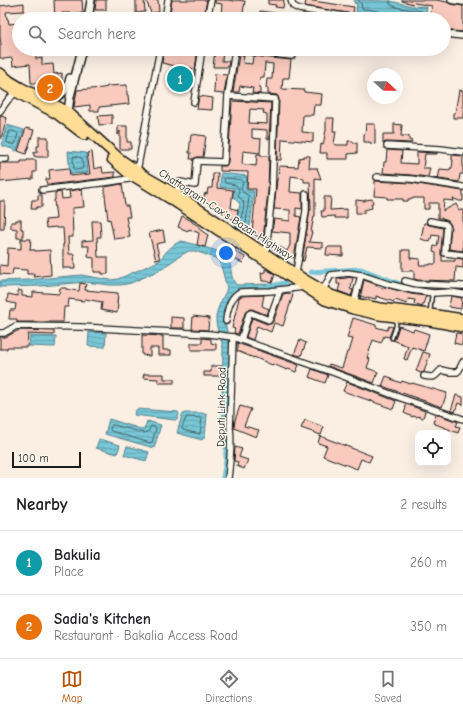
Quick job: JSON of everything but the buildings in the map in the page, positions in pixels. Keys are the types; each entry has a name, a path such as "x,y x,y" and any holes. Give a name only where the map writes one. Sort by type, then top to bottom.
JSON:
{"highway":[{"name":"Chattogram-Cox's Bazar Highway","path":"0,73 20,87 68,112 137,175 172,200 325,300 379,315 430,314 463,320"},
{"name":"Chattogram-Cox's Bazar Highway","path":"0,82 56,114 78,130 128,173 146,177 176,194 305,280 331,295 354,304 395,315 463,326"}],"street":[{"path":"85,12 88,0"},
{"path":"89,12 91,0"},
{"path":"166,12 168,0"},
{"path":"208,12 210,0"},
{"path":"292,0 293,6 299,9 316,12"},
{"path":"451,0 463,2"},
{"path":"451,35 463,36"},
{"path":"68,112 70,88 77,56"},
{"path":"48,101 61,95 70,88 80,56"},
{"path":"42,190 109,182 137,175 159,56"},
{"path":"194,102 201,56"},
{"path":"176,194 180,182 195,185 197,161 224,162 228,96 234,56"},
{"path":"0,111 16,92"},
{"path":"228,96 275,99 272,191 266,253"},
{"path":"387,146 441,148 463,152"},
{"path":"377,177 463,187"},
{"path":"296,273 306,211 306,194"},
{"path":"430,221 445,224 447,226 445,253 463,255"},
{"path":"323,290 331,275 348,273 361,275 412,290 432,293 450,292 463,294"},
{"path":"354,304 361,275"},
{"path":"404,281 417,284 463,286"},
{"path":"226,321 227,309 237,293 304,287"},
{"path":"241,340 251,313 268,320 270,318 280,290"},
{"path":"441,316 448,313 463,315"},
{"path":"395,315 398,320 401,321 463,331"},
{"path":"0,333 4,333 16,326 81,327 209,334 231,337 463,420"},
{"name":"Deputi Link Road","path":"228,478 231,436 231,337"},
{"path":"424,376 436,376 441,370 458,372 463,362"}],"lane":[{"path":"430,314 432,293"},
{"path":"392,338 396,326 395,315"}],"water":[{"path":"354,0 390,1 412,6 427,7 426,12 356,12 357,4 354,3"},
{"path":"7,125 24,130 17,151 1,145"},
{"path":"68,151 86,153 88,173 70,174"},
{"path":"221,173 247,176 246,190 254,191 250,226 242,230 235,227 240,204 233,197 234,188 220,187"},
{"path":"181,241 221,252 226,256 230,264 232,278 237,285 276,285 274,288 235,292 230,295 224,309 223,314 229,340 230,353 227,406 228,440 226,441 224,441 222,404 223,348 217,327 216,317 218,308 227,288 220,262 215,258 195,251 189,251 158,271 131,283 121,285 85,282 41,286 0,287 0,281 81,275 111,280 118,279 159,261 167,251"},
{"path":"89,332 106,333 105,347 88,346"},
{"path":"30,336 56,337 55,347 29,346"},
{"path":"137,409 178,412 179,414 177,420 134,415"},
{"path":"185,413 202,413 207,415 205,436 202,440 177,433 182,415"},
{"path":"109,419 144,430 147,421 161,425 154,448 105,434"},
{"path":"99,439 120,445 117,454 96,448"},
{"path":"127,446 149,452 146,461 124,455"}],"waterway":[{"path":"311,272 361,269 405,286 421,286"},
{"path":"270,286 285,283"},
{"path":"223,478 226,461 226,435"}],"place":[{"name":"Bakulia","path":"180,79"},
{"name":"Sadia's Kitchen","path":"50,88"}]}
